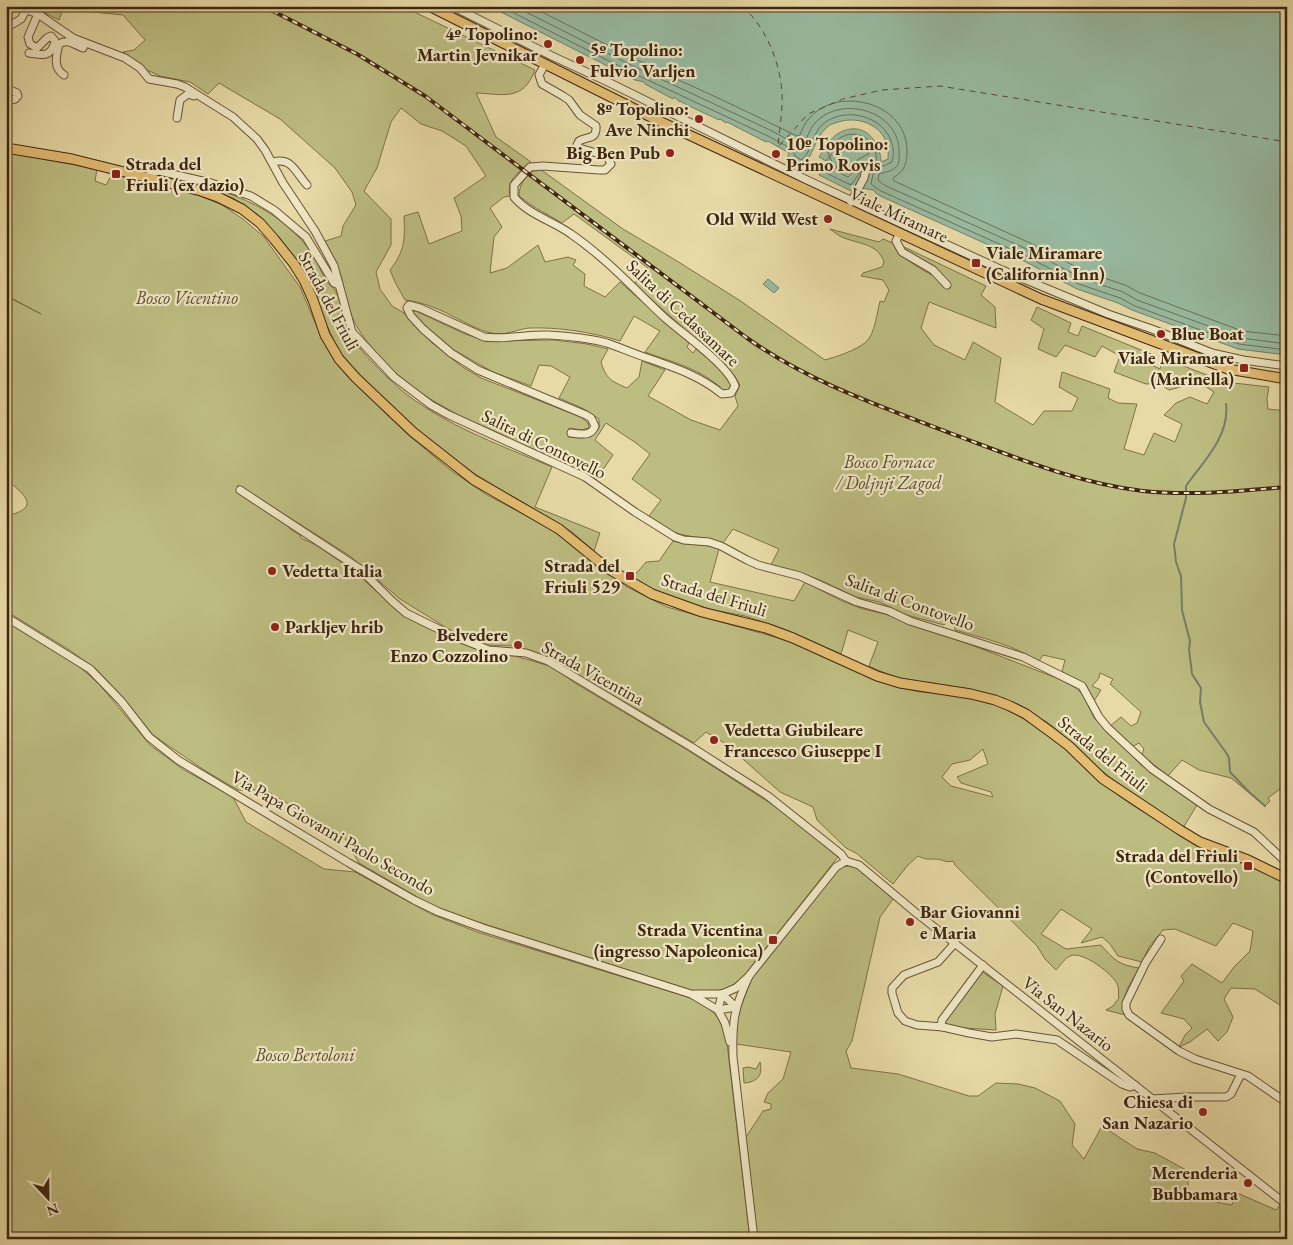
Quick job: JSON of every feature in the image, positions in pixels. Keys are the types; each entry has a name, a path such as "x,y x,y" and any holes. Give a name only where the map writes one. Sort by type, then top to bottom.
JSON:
{"main road":[{"name":"Viale Miramare","path":"429,6 657,120 1041,298 1228,369 1287,379"},
{"name":"Strada del Friuli","path":"6,148 72,159 202,191 218,197 251,216 274,238 294,264 313,300 325,335 339,359 356,378 413,432 452,464 497,494 559,529 607,568 652,594 702,612 766,628 892,681 916,687 971,694 1010,706 1026,714 1069,746 1103,778 1180,830 1200,842 1248,860 1287,879"}],"street":[{"name":"Salita di Contovello","path":"17,6 38,14 73,38 125,58 140,68 149,78 177,84 199,95 248,129 273,162 283,183 315,231 334,266 352,332 394,377 430,405 585,477 634,512 675,537 684,540 708,542 720,546 758,565 800,576 857,602 889,611 910,620 1023,657 1075,682 1085,690 1098,717 1152,769 1209,809 1254,832 1287,863"},
{"path":"452,6 607,84 997,269 1108,314 1212,353 1243,360 1287,366"},
{"path":"6,28 21,19 26,10"},
{"path":"29,53 45,56 49,54 54,46 55,41 51,36 37,48 30,44 28,37 38,14"},
{"path":"64,75 57,68 56,62 59,44 68,41 83,48 85,43"},
{"name":"Salita di Cedassamare","path":"545,64 539,75 542,84 569,100 580,114 596,126 595,135 592,138 579,141 577,145 579,148 607,156 611,164 605,170 530,166 514,185 514,197 531,211 570,233 591,249 725,369 735,386 732,393 722,394 692,374 605,342 577,337 529,334 496,339 484,337 420,308 410,305 406,308 423,329 458,358 478,370 586,415 594,422 593,431 589,434 571,433"},
{"path":"6,88 17,93 18,96 6,101"},
{"path":"177,118 180,100 188,94 197,97 199,95"},
{"path":"6,114 8,117 6,120"},
{"path":"273,162 280,160 290,164 307,185"},
{"path":"851,201 864,178 866,169"},
{"name":"Strada del Friuli","path":"147,177 151,173 159,171 211,183 251,196 274,210 306,237 334,283 339,285"},
{"path":"900,233 896,241 902,252 933,270 946,285"},
{"name":"Strada Vicentina","path":"240,490 360,569 392,601 414,617 451,636 490,650 526,653 548,661 693,748 768,796 841,854 846,861"},
{"name":"Via Papa Giovanni Paolo Secondo","path":"6,617 90,669 121,701 149,737 178,760 414,900 439,912 482,928 691,994 718,1010"},
{"path":"722,994 736,988 749,976 836,867 846,861"},
{"name":"Via San Nazario","path":"846,861 859,865 1287,1205"},
{"path":"1161,939 1146,962 1126,1003 1127,1012 1151,1032 1179,1051 1195,1059 1244,1074 1287,1103"},
{"name":"Via San Nazario","path":"955,943 938,962 904,975 892,988 898,1013 905,1021 917,1026 943,1027 992,1037 1016,1034 1057,1040 1122,1084 1130,1087 1135,1085"},
{"path":"943,1027 941,1025 942,1020 983,965"},
{"path":"749,976 736,1007 732,1032 754,1239"},
{"name":"Via Papa Giovanni Paolo Secondo","path":"691,994 722,994"},
{"path":"722,994 736,1007"},
{"path":"722,994 718,1010 725,1023 734,1057"},
{"path":"718,1010 736,1007"},
{"path":"1152,1099 1186,1097 1226,1098 1231,1094 1241,1074"}],"green space":[{"name":"Bosco Fornace / Doljnji Zagod","path":"39,6 402,6 535,70 525,87 518,92 503,95 476,93 496,137 531,162 514,176 509,190 510,196 504,197 490,208 502,227 494,237 490,273 507,268 538,245 545,262 568,257 576,260 573,265 585,274 584,286 605,297 620,282 689,343 687,347 693,353 696,349 721,370 731,386 728,390 723,390 696,371 645,352 660,331 634,316 620,341 587,333 552,328 529,328 499,334 481,330 441,310 405,300 390,270 399,257 403,244 404,216 418,212 429,244 462,231 461,216 454,198 486,176 466,146 442,131 421,124 401,108 391,122 377,168 364,191 391,219 391,245 376,272 380,289 392,306 404,313 430,341 461,366 481,378 581,417 588,423 589,428 581,430 569,428 568,437 582,438 589,436 599,428 599,419 582,408 559,398 570,377 551,366 539,365 531,386 493,372 454,350 414,316 412,312 416,311 465,334 486,341 554,340 608,349 601,362 605,372 613,381 627,388 639,377 642,361 665,370 648,396 691,420 720,430 738,406 735,396 740,385 734,375 716,357 634,284 648,268 574,214 562,223 519,196 520,187 528,175 540,169 623,229 739,300 825,360 852,351 866,342 874,328 880,301 884,302 889,290 883,280 861,276 863,273 882,267 884,262 877,251 868,245 842,237 830,229 879,242 883,239 893,243 897,250 910,262 950,286 936,269 904,250 900,245 986,286 981,295 995,307 996,328 929,302 921,328 934,345 965,360 973,342 1001,358 995,402 1033,425 1044,411 1072,411 1078,398 1059,387 1062,372 1110,389 1108,398 1118,403 1137,404 1124,449 1144,455 1154,433 1175,442 1182,424 1164,415 1176,403 1190,397 1207,404 1214,392 1199,382 1169,390 1158,383 1146,384 1114,372 1120,356 1102,346 1095,357 1065,345 1056,357 1038,349 1044,329 1031,320 1037,307 1071,323 1068,332 1078,336 1082,326 1151,354 1150,364 1160,369 1163,358 1212,377 1234,383 1269,387 1268,409 1287,411 1287,781 1268,798 1270,801 1265,806 1231,778 1199,770 1182,760 1168,776 1142,755 1144,749 1139,743 1132,747 1109,727 1121,717 1131,726 1137,723 1141,712 1110,684 1113,679 1100,673 1099,678 1092,686 1101,690 1094,701 1084,684 1062,672 1065,660 1043,655 1038,663 1010,647 955,630 954,623 949,620 944,625 907,615 879,602 856,597 793,570 771,565 779,549 733,529 723,543 679,534 670,530 649,516 661,500 632,479 650,454 606,423 595,440 613,455 596,480 467,419 436,402 407,383 381,359 359,330 352,317 341,276 325,241 341,236 343,226 356,205 352,192 335,168 280,119 219,83 208,94 190,82 160,76 147,70 123,52 134,50 145,40 123,15 63,9 59,20 37,9"},
{"name":"Bosco Vicentino","path":"6,152 97,169 95,181 106,185 112,174 198,195 222,205 243,219 264,237 300,287 322,339 346,375 406,433 449,469 487,495 552,529 627,587 667,607 800,644 896,687 920,692 957,695 991,703 1016,714 1072,754 1104,785 1166,826 1287,882 1287,998 1283,1007 1255,989 1231,988 1224,999 1233,1017 1227,1032 1218,1041 1207,1029 1190,1042 1179,1047 1185,1035 1192,1028 1184,1019 1161,1013 1184,981 1181,976 1192,964 1222,983 1234,967 1250,951 1253,931 1233,923 1216,946 1175,929 1163,930 1149,947 1142,962 1118,956 1110,944 1102,937 1081,943 1092,929 1061,909 1041,934 1066,949 1101,945 1117,961 1139,968 1123,1003 1125,1015 1106,1010 1113,1006 1119,998 1116,981 1105,970 1090,960 1075,955 1064,960 1056,970 1045,959 1037,946 953,861 927,859 918,856 893,884 856,853 846,848 817,820 813,807 780,792 726,744 706,732 694,743 583,679 554,659 520,648 520,642 517,642 515,646 486,645 460,636 400,599 350,556 238,485 238,492 265,509 266,512 289,525 290,529 300,535 301,538 316,545 353,570 408,617 421,625 487,653 515,656 550,666 784,812 838,857 742,978 726,989 716,991 697,992 462,917 429,904 359,863 344,837 265,790 238,790 204,770 153,735 126,701 98,671 71,651 6,611 6,516 24,509 27,505 27,500 6,479 6,296 41,314 6,295","holes":["983,749 988,764 957,777 961,783 991,792 993,797 951,786 942,777 952,764 970,760"]},
{"path":"159,174 199,184 238,197 273,215 289,228 308,247 327,282 335,290 349,333 368,358 406,394 424,407 466,430 552,467 535,507 600,533 594,551 572,532 475,474 443,451 422,434 360,375 342,357 313,291 263,222 250,209 233,198"},
{"path":"673,541 719,549 710,582 794,601 805,582 842,601 956,639 1059,679 1083,694 1094,718 1141,765 1197,805 1183,828 1098,768 1047,722 1004,698 917,684 894,677 869,666 878,642 848,630 841,654 784,629 745,616 709,609 656,592 633,577 646,562 659,561"},
{"name":"Bosco Bertoloni","path":"6,621 79,666 100,685 150,745 184,770 233,797 246,822 324,869 355,872 431,914 477,932 694,999 713,1012 720,1021 727,1043 750,1239 6,1239"},
{"path":"842,867 857,868 893,899 880,917 852,1041 846,1051 851,1068 898,1074 969,1096 978,1096 996,1083 1018,1084 1035,1088 1060,1101 1075,1124 1072,1145 1084,1159 1102,1126 1137,1149 1155,1153 1188,1171 1188,1197 1232,1205 1235,1192 1276,1210 1281,1204 1287,1209 1287,1239 757,1239 746,1137 763,1111 771,1109 771,1104 764,1102 768,1093 783,1079 791,1052 736,1044 736,1025 752,978 836,872"},
{"path":"981,971 1003,986 995,1014 996,1030 945,1025 944,1022"},
{"path":"760,1062 761,1071 758,1077 753,1081 744,1083 743,1068 756,1069"}],"water":[{"path":"489,6 1287,6 1287,355 1238,349 1077,289 1024,261 878,195 873,190 862,188 864,175 853,192 819,175 832,154 826,161 819,157 836,135 847,130 862,130 868,134 877,146 881,162 888,159 888,148 884,137 875,127 869,124 849,120 837,122 829,126 819,137 804,167 787,159 789,153 768,141 766,142 727,122 680,102 674,97 673,99 644,82 635,80"},
{"path":"768,279 779,288 774,293 763,284"}],"waterway":[{"path":"1226,404 1226,416 1220,438 1186,486 1186,498 1174,544 1176,562 1181,576 1182,610 1190,641 1192,674 1201,688 1200,702 1204,722 1227,754 1230,772 1265,806"}],"ferry route":[{"path":"742,6 758,24 775,57 782,93 778,147 808,114 843,99 882,90 940,86 1287,142"}],"railway":[{"path":"263,6 357,54 425,96 747,338 771,354 822,381 874,404 1001,452 1048,469 1094,482 1143,491 1179,493 1287,487"}],"place":[{"name":"4º Topolino: Martin Jevnikar","path":"548,44"},
{"name":"5º Topolino: Fulvio Varljen","path":"580,60"},
{"name":"8º Topolino: Ave Ninchi","path":"699,119"},
{"name":"Big Ben Pub","path":"670,153"},
{"name":"10º Topolino: Primo Rovis","path":"776,154"},
{"name":"Strada del Friuli (ex dazio)","path":"116,174"},
{"name":"Old Wild West","path":"828,219"},
{"name":"Viale Miramare (California Inn)","path":"976,263"},
{"name":"Blue Boat","path":"1161,334"},
{"name":"Viale Miramare (Marinella)","path":"1244,368"},
{"name":"Vedetta Italia","path":"272,571"},
{"name":"Strada del Friuli 529","path":"630,576"},
{"name":"Parkljev hrib","path":"275,627"},
{"name":"Belvedere Enzo Cozzolino","path":"518,645"},
{"name":"Vedetta Giubileare Francesco Giuseppe I","path":"714,740"},
{"name":"Strada del Friuli (Contovello)","path":"1248,866"},
{"name":"Bar Giovanni e Maria","path":"910,922"},
{"name":"Strada Vicentina (ingresso Napoleonica)","path":"773,940"},
{"name":"Chiesa di San Nazario","path":"1203,1112"},
{"name":"Merenderia Bubbamara","path":"1248,1183"}]}
